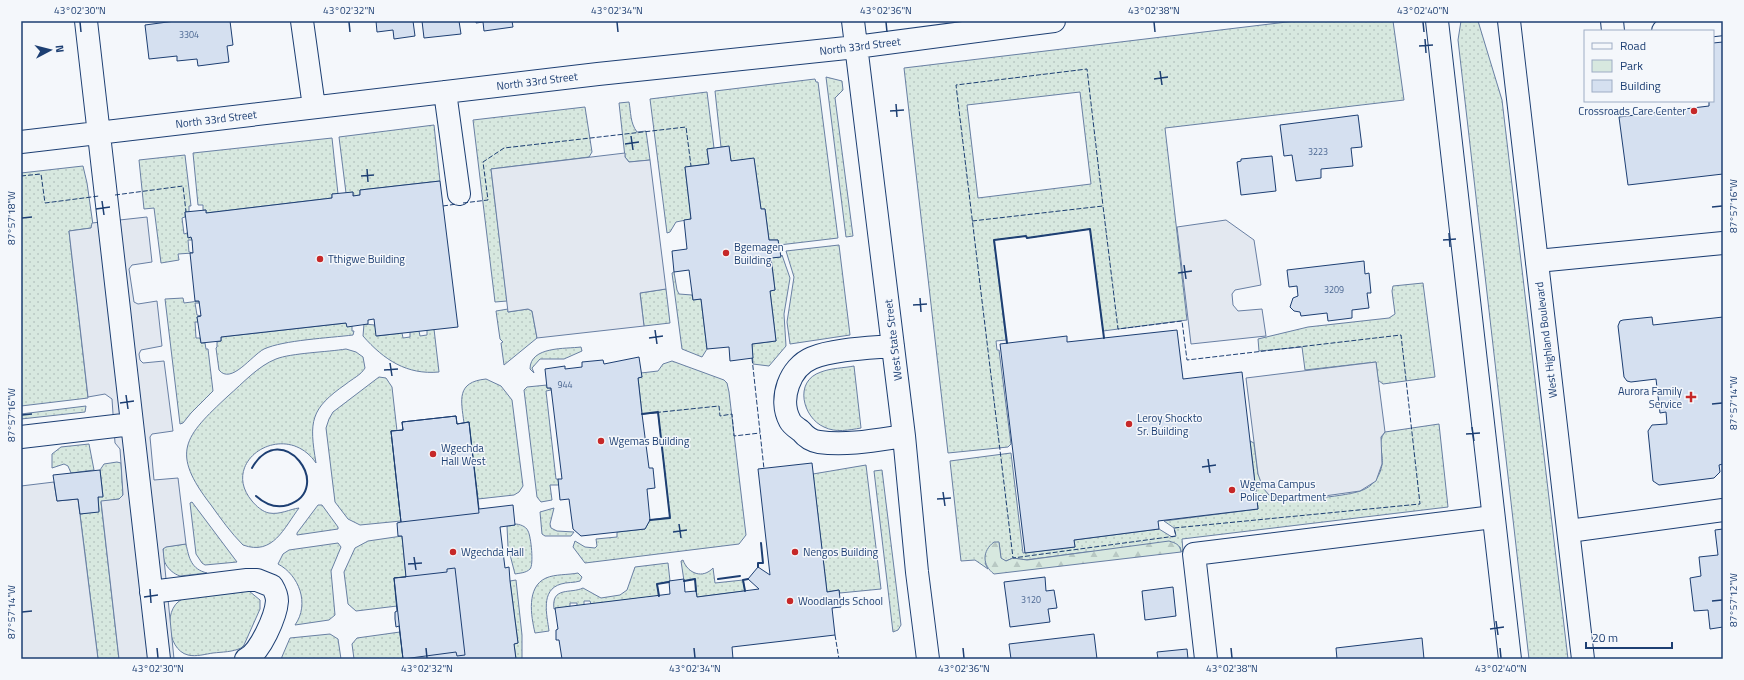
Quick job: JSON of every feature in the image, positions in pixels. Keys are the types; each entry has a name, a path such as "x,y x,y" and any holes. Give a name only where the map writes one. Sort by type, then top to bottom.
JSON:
{"street":[{"path":"86,21 159,659"},
{"path":"302,21 314,107"},
{"name":"West State Street","path":"853,21 904,436 917,572 928,659"},
{"name":"North 33rd Street","path":"21,142 445,92 856,47 1054,21"},
{"path":"1437,21 1510,659"},
{"name":"West Highland Boulevard","path":"1509,21 1583,659"},
{"path":"1672,30 1723,24"},
{"path":"445,92 459,194"},
{"path":"1537,261 1723,243"},
{"path":"893,346 825,354 811,358 800,366 791,378 786,395 787,409 790,421 806,436 818,442 845,443 904,436"},
{"path":"21,437 132,424"},
{"path":"1569,531 1723,510"},
{"path":"1206,659 1194,554 1494,517"},
{"path":"151,592 248,580 266,582 272,586 276,593 277,602 273,615 259,649 252,657 246,659"}],"green space":[{"path":"1295,21 1393,21 1404,100 1165,128 1187,320 1103,331 1090,229 1027,238 1026,236 994,240 1006,340 996,341 997,350 999,350 1011,444 1008,447 948,453 904,68","holes":["1080,92 1091,184 978,198 967,105"]},
{"path":"1461,21 1478,21 1502,100 1568,659 1529,659 1458,40"},
{"path":"826,77 842,81 843,90 835,98 853,236 846,237"},
{"path":"815,79 816,82 818,82 838,238 779,245 778,240 769,240 765,209 761,209 754,159 731,161 729,147 721,147 715,91"},
{"path":"707,92 714,148 707,149 709,164 685,167 691,219 676,222 670,232 667,233 650,99"},
{"path":"629,102 635,129 637,132 646,131 650,160 629,162 625,157 619,103"},
{"path":"585,107 592,152 589,157 491,169 507,301 495,302 473,120"},
{"path":"434,125 440,181 360,190 360,195 353,196 353,192 346,193 339,137"},
{"path":"332,138 338,194 332,194 332,198 206,213 206,210 203,210 203,205 198,205 193,153"},
{"path":"185,155 191,206 189,206 189,212 185,212 185,217 182,218 184,234 187,233 188,237 191,237 192,240 188,240 189,252 193,253 178,254 179,260 161,263 154,208 144,209 139,160"},
{"path":"83,166 93,225 91,228 69,231 88,398 21,406 21,173"},
{"path":"839,245 850,335 790,344 787,322 794,277 786,251"},
{"path":"782,255 790,278 784,314 786,346 769,366 753,364 752,344 776,341 770,291 775,290 771,258 780,257"},
{"path":"674,272 679,294 692,295 693,300 701,299 707,349 702,357 682,349 672,273"},
{"path":"1423,283 1435,377 1383,384 1378,380 1376,362 1305,370 1302,347 1259,351 1258,339 1308,327 1389,318 1395,314 1392,291 1393,286"},
{"path":"666,289 670,323 644,326 640,293"},
{"path":"183,298 184,303 199,301 199,303 195,303 197,315 201,316 197,317 198,322 195,322 196,338 200,338 201,343 205,343 206,349 208,349 213,391 183,423 180,424 165,299"},
{"path":"508,309 508,312 528,309 532,311 537,338 504,365 501,343 503,342 500,339 496,311"},
{"path":"346,323 352,326 352,331 354,331 353,335 283,343 264,349 235,372 224,374 219,370 216,348 217,342 221,341 221,337"},
{"path":"364,324 375,325 377,336 402,333 403,338 410,337 410,332 419,331 420,336 427,335 427,330 434,329 439,372 417,371 406,368 388,359 371,345 363,336"},
{"path":"581,347 582,351 564,359 540,359 532,368 534,373 530,369 536,356 542,352"},
{"path":"346,349 356,352 363,357 365,368 359,375 325,401 319,409 313,426 316,463 303,450 288,444 273,445 260,450 249,460 243,472 244,486 252,501 256,505 269,513 281,513 299,508 283,531 270,543 262,547 243,545 230,531 198,487 190,471 187,458 188,446 192,435 213,410 251,375 269,362 291,355"},
{"path":"672,361 724,380 727,383 746,535 739,544 585,563 573,547 575,541 585,547 595,548 597,546 596,539 617,537 617,532 645,529 650,520 670,517 658,413 642,414 638,378 642,377 641,373 658,371 663,364"},
{"path":"854,366 861,428 833,430 824,427 811,416 806,408 804,391 807,383 812,377 821,372"},
{"path":"379,377 386,378 392,387 397,431 391,431 401,521 360,525 348,519 335,502 326,428 333,412"},
{"path":"486,379 501,386 512,400 523,486 519,492 514,495 478,499 468,422 464,423 462,400 465,388 469,384"},
{"path":"547,385 547,388 551,388 551,390 546,391 556,479 558,479 559,485 550,485 552,500 541,502 537,497 524,390 527,387"},
{"path":"86,406 85,412 21,419 21,414"},
{"path":"1439,424 1448,507 1182,539 1183,551 1181,552 1180,547 1086,552 1026,560 1013,558 1006,561 1001,559 999,543 985,563 988,569 975,560 961,561 950,461 1011,453 1023,553 1075,547 1074,540 1159,529 1172,537 1176,536 1174,528 1164,521 1258,509 1250,441 1254,443 1258,474 1289,501 1350,494 1372,485 1380,472 1382,465 1381,440 1385,432"},
{"path":"89,444 94,470 71,473 68,466 64,464 52,468 52,454 61,447"},
{"path":"117,462 121,463 123,495 119,499 101,502 119,659 98,659 80,514 99,511 98,497 103,496 100,470 104,464"},
{"path":"866,465 881,589 840,593 839,590 827,592 813,474"},
{"path":"882,470 901,625 898,630 893,632 874,471"},
{"path":"192,502 237,562 205,565 202,563 196,554 190,503"},
{"path":"318,505 322,505 338,529 297,535 297,533"},
{"path":"554,508 550,524 551,528 557,531 574,532 571,536 545,536 542,534 540,512"},
{"path":"515,524 527,529 530,538 532,557 530,569 525,572 515,574 508,547 507,526"},
{"path":"402,536 406,577 394,578 397,606 356,611 348,604 344,572 355,548 368,541"},
{"path":"1169,541 1175,543 1181,552 994,574 987,566 985,558 987,550 994,542 999,542 1001,558 1006,561 1013,558 1027,560"},
{"path":"338,543 341,547 331,571 335,615 329,620 295,625 302,608 302,599 297,583 292,575 278,564 283,554 289,550"},
{"path":"186,544 194,566 197,569 207,573 180,576 172,571 166,564 163,556 164,547"},
{"path":"683,560 688,569 692,572 700,574 713,568 715,583 743,580 745,591 697,597 695,579 684,581 681,561"},
{"path":"668,563 670,581 657,584 659,596 591,604 590,601 584,601 584,605 577,606 577,603 570,603 570,607 554,609 556,597 563,592 583,588 601,598 620,595 627,590 635,567"},
{"path":"578,573 582,577 580,581 561,584 554,587 550,592 547,597 546,604 549,631 535,633 531,610 535,588 546,578 557,575"},
{"path":"516,580 522,635 522,659 516,659 514,644 518,643 510,581"},
{"path":"249,591 260,600 260,609 244,645 241,648 227,652 191,656 181,651 175,645 171,636 170,617 173,608 178,602 186,598"},
{"path":"400,632 403,658 415,657 416,659 354,659 352,644 357,638"},
{"path":"330,634 338,639 341,659 281,659 290,638"}],"shaded area":[{"path":"625,153 625,157 629,162 650,160 666,289 640,293 644,326 537,338 532,311 528,309 508,312 491,169"},
{"path":"147,217 152,262 132,265 129,269 134,302 138,304 157,301 162,346 141,350 139,354 140,360 143,363 164,361 173,431 152,434 150,437 154,480 178,478 186,544 166,547 163,549 174,659 119,659 101,501 119,499 123,495 120,449 115,443 112,399 105,394 88,397 69,231 91,228 92,223"},
{"path":"1226,220 1254,240 1261,285 1235,290 1232,294 1233,305 1238,311 1262,309 1266,336 1191,344 1177,227"},
{"path":"1376,362 1385,432 1381,437 1382,464 1376,481 1360,491 1289,501 1269,495 1263,488 1258,474 1246,378"},
{"path":"54,482 57,501 78,499 98,659 21,659 21,486"}],"building":[{"path":"175,21 230,21 233,45 227,46 229,62 198,66 197,59 177,61 177,56 149,59 145,25"},
{"path":"376,21 413,21 415,36 394,39 393,30 377,32"},
{"path":"422,21 459,21 461,34 424,38"},
{"path":"476,21 512,21 513,27 484,31 483,22 476,23"},
{"name":"Crossroads Care Center","path":"1723,42 1723,174 1628,185 1619,117 1709,106 1709,102 1714,102 1714,43"},
{"path":"1358,115 1362,147 1351,148 1353,166 1321,169 1321,178 1296,181 1292,155 1284,156 1280,125"},
{"name":"Bgemagen Building","path":"729,146 731,161 754,158 761,209 765,209 769,240 778,240 781,257 771,258 775,290 770,291 776,341 752,344 753,358 730,361 729,347 707,349 701,299 693,300 689,270 674,272 672,251 687,249 684,220 691,219 685,167 709,164 707,149"},
{"path":"1272,156 1276,191 1241,195 1237,162 1241,161 1241,159"},
{"name":"Tthigwe Building","path":"440,181 458,327 376,336 374,319 368,320 368,324 347,327 346,323 221,337 221,341 201,343 197,317 201,316 199,301 195,301 190,253 193,253 192,240 191,237 188,238 185,212 206,210 206,213 332,198 332,194 353,192 353,196 360,195 360,190"},
{"path":"1364,261 1365,274 1369,273 1371,293 1367,293 1369,308 1352,310 1352,318 1328,321 1327,313 1301,316 1300,312 1294,311 1290,307 1293,298 1298,296 1297,286 1289,287 1287,270"},
{"name":"Aurora Family Service","path":"1652,317 1653,325 1723,317 1723,464 1719,465 1720,472 1714,478 1659,485 1653,481 1648,431 1652,425 1667,424 1666,412 1660,413 1656,379 1631,382 1627,381 1624,377 1618,326 1620,321 1623,320"},
{"name":"Leroy Shockto Sr. Building","path":"1177,330 1183,379 1242,372 1258,509 1158,521 1159,529 1074,540 1075,547 1025,553 1000,344 1067,336 1067,342"},
{"name":"Wgemas Building","path":"639,357 642,377 638,378 642,414 649,468 653,468 655,488 647,489 650,520 645,529 581,536 573,529 569,499 560,500 558,479 562,479 551,388 547,388 545,369 565,366 565,369 582,367 582,362 603,360 604,364"},
{"name":"Wgechda Hall","path":"456,416 457,424 469,422 479,509 513,505 515,525 500,527 505,568 509,567 518,643 514,644 516,659 403,659 399,626 396,627 395,619 395,612 397,611 394,578 406,577 402,536 398,536 397,523 401,522 391,431 403,430 402,422"},
{"name":"Wgechda Hall West","path":"456,416 457,424 469,422 479,513 401,522 391,431 403,430 402,422"},
{"name":"Nengos Building","path":"812,463 827,592 839,590 841,607 832,608 835,635 732,647 733,659 562,659 559,640 556,640 556,630 558,629 555,608 670,594 669,581 684,579 685,592 696,591 697,597 759,589 748,579 758,567 770,575 758,469"},
{"path":"100,470 103,497 98,497 99,512 80,514 78,499 57,501 53,475"},
{"path":"1723,529 1723,627 1710,629 1708,610 1694,611 1690,578 1701,576 1699,557 1718,555 1715,530"},
{"path":"455,568 465,655 457,656 456,652 403,659 394,578 447,572 447,569"},
{"path":"1045,577 1046,591 1054,590 1057,608 1048,609 1050,622 1010,627 1004,582"},
{"path":"1173,587 1176,616 1145,620 1142,591"},
{"path":"1094,634 1097,659 1011,659 1009,644"},
{"path":"1422,638 1424,659 1337,659 1336,648"},
{"path":"1187,649 1188,659 1158,659 1157,652"}],"fence":[{"path":"972,221 1103,206 1118,329 1182,321 1187,360 1401,335 1420,504 1174,528 1176,536 1013,558 956,85 1087,69 1103,206"},
{"path":"463,203 488,200 483,162 504,148 686,127 691,166"},
{"path":"21,176 41,174 45,203 99,196"},
{"path":"115,195 183,186 186,212"},
{"path":"443,206 457,204"},
{"path":"752,358 764,469"},
{"path":"642,414 719,406 720,416 732,414 734,436 760,433"},
{"path":"835,635 839,659"}],"wall":[{"path":"1007,343 994,240 1026,236 1027,238 1090,229 1104,338"},
{"path":"642,414 658,412 670,518 650,520"},
{"path":"252,468 264,454 277,450 289,453 299,461 306,473 307,485 301,497 288,505 270,505 256,496"},
{"path":"758,567 758,563 763,563 761,543"},
{"path":"718,579 740,576"},
{"path":"684,581 695,579 696,591"},
{"path":"745,591 743,580 748,579"},
{"path":"659,596 657,584 669,582"}],"place":[{"name":"Crossroads Care Center","path":"1694,111"},
{"name":"Bgemagen Building","path":"726,253"},
{"name":"Tthigwe Building","path":"320,259"},
{"name":"Aurora Family Service","path":"1691,397"},
{"name":"Leroy Shockto Sr. Building","path":"1129,424"},
{"name":"Wgemas Building","path":"601,441"},
{"name":"Wgechda Hall West","path":"433,454"},
{"name":"Wgema Campus Police Department","path":"1232,490"},
{"name":"Wgechda Hall","path":"453,552"},
{"name":"Nengos Building","path":"795,552"},
{"name":"Woodlands School","path":"790,601"}]}
